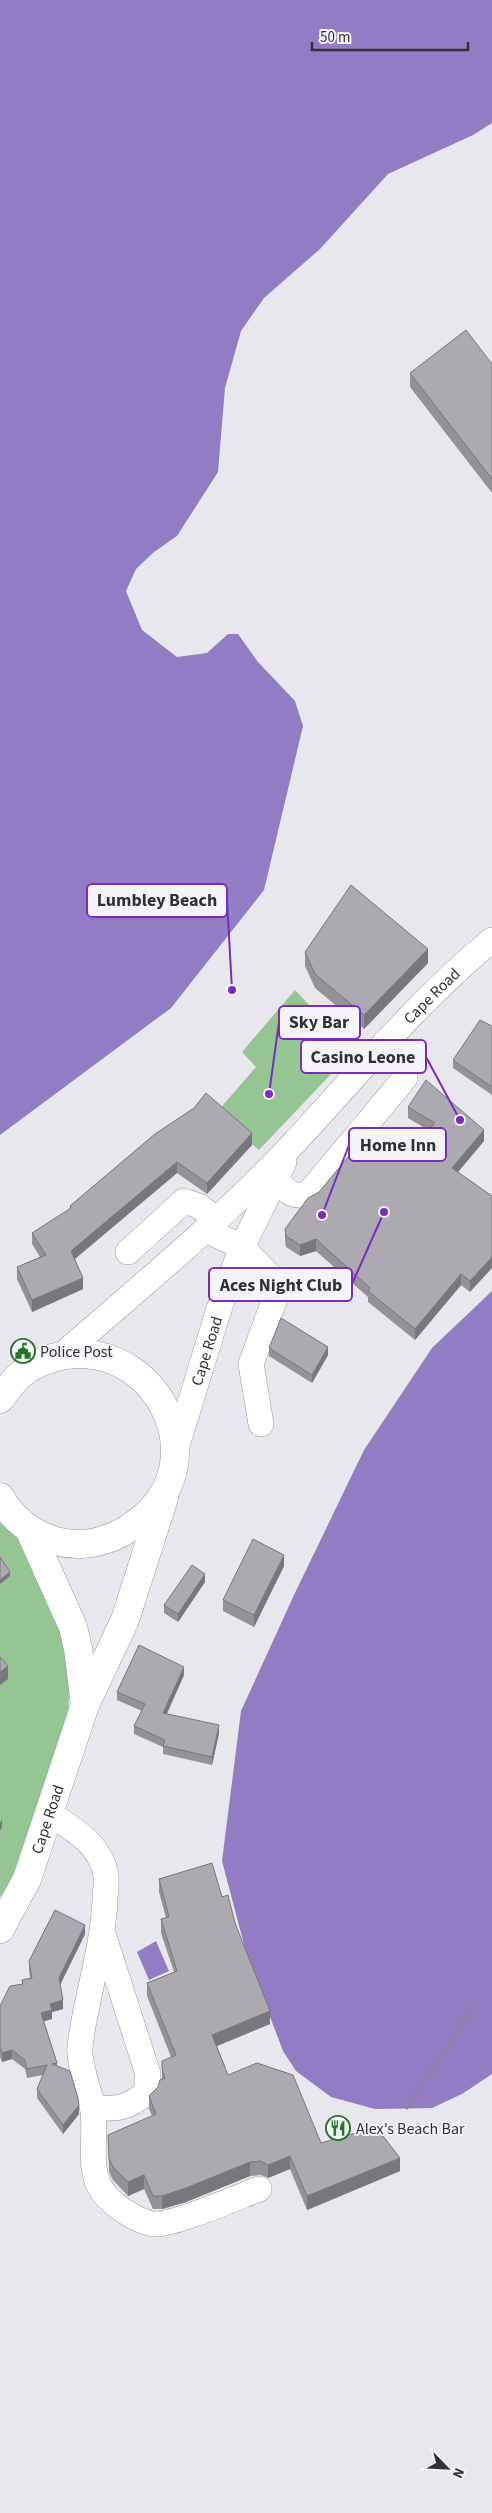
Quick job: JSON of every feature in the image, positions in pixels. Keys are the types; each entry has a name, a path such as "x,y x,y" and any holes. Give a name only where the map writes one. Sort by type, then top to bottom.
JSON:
{"main road":[{"name":"Cape Road","path":"0,1399 9,1380 38,1362 62,1355 96,1354 128,1366 154,1388 170,1418 175,1452 168,1487 125,1620 84,1705 27,1879 0,1929"},
{"path":"2,1505 29,1530 54,1540 80,1544 107,1540 132,1528 152,1510 168,1487"},
{"path":"29,1530 73,1627 78,1648 84,1705"}],"street":[{"name":"Cape Road","path":"62,1355 212,1225 293,1143 385,1042 449,978 492,940"},
{"path":"275,1180 292,1194 302,1196 308,1194 405,1078 406,1068 385,1042"},
{"name":"Cape Road","path":"175,1452 219,1309 242,1246 293,1143"},
{"path":"128,1252 184,1201 199,1206 212,1225 242,1246 268,1274 274,1300 250,1364 261,1424"},
{"path":"49,1813 90,1841 96,1849 106,1875 103,1934 79,2049 93,2108 92,2155 96,2179 103,2193 115,2205 141,2220 156,2224 173,2220 259,2189"},
{"path":"93,2108 121,2109 134,2103 146,2093 148,2074 103,1934"}],"path":[{"path":"406,2109 472,2009"}],"green space":[{"path":"295,990 353,1051 259,1150 216,1113 256,1067 242,1052"},
{"path":"0,1517 19,1528 70,1637 68,1738 22,1868 0,1897"}],"shaded area":[{"path":"0,0 492,0 492,123 473,135 388,174 320,249 264,298 241,331 225,388 218,472 177,536 154,552 136,569 126,591 142,630 177,657 207,653 228,634 238,634 258,662 295,701 303,726 264,890 171,1008 0,1135"},
{"path":"492,1291 492,2074 462,2094 432,2108 375,2109 331,2097 296,2071 283,2051 247,1956 222,1861 241,1711 294,1595 364,1450 432,1348"},
{"path":"156,1941 169,1971 149,1980 137,1952"}],"building":[{"path":"466,330 492,364 492,479 410,373"},
{"path":"351,885 428,949 364,1015 315,974 305,952"},
{"path":"480,1020 492,1026 492,1087 453,1060"},
{"path":"426,1080 484,1130 452,1168 492,1196 492,1257 470,1281 461,1274 415,1329 368,1291 370,1288 316,1239 300,1245 286,1236 285,1229 308,1198 319,1192 371,1129 404,1158 435,1123 408,1107"},
{"path":"206,1093 252,1133 207,1183 177,1162 71,1251 83,1278 32,1300 17,1267 46,1255 32,1233 71,1208 70,1206 155,1134 194,1108"},
{"path":"281,1318 328,1347 312,1375 269,1348"},
{"path":"253,1539 284,1555 254,1615 223,1600"},
{"path":"0,1557 10,1572 0,1580"},
{"path":"192,1565 205,1574 178,1614 164,1605"},
{"path":"139,1645 184,1667 163,1713 219,1725 212,1757 163,1746 165,1740 134,1726 145,1704 117,1692"},
{"path":"0,1657 8,1666 0,1672"},
{"path":"212,1863 222,1897 228,1895 235,1923 270,2011 212,2035 228,2075 257,2063 293,2075 321,2143 376,2127 400,2158 307,2196 290,2156 268,2165 261,2161 250,2162 162,2196 153,2196 144,2175 128,2182 113,2167 109,2158 108,2135 156,2114 149,2096 158,2087 160,2080 165,2078 162,2061 176,2055 147,1983 177,1971 161,1919 169,1917 159,1879"},
{"path":"55,1910 85,1925 59,1978 63,2000 50,2004 52,2010 41,2013 57,2063 52,2064 70,2071 78,2098 79,2105 63,2125 37,2089 47,2065 27,2069 25,2060 12,2050 2,2053 0,2048 0,2006 10,1986 23,1984 22,1980 32,1978 29,1961"}],"place":[{"name":"Lumbley Beach","path":"232,990"},
{"name":"Sky Bar","path":"269,1094"},
{"name":"Casino Leone","path":"460,1120"},
{"name":"Aces Night Club","path":"384,1212"},
{"name":"Home Inn","path":"322,1215"},
{"name":"Police Post","path":"23,1351"},
{"name":"Alex’s Beach Bar","path":"338,2128"}]}
